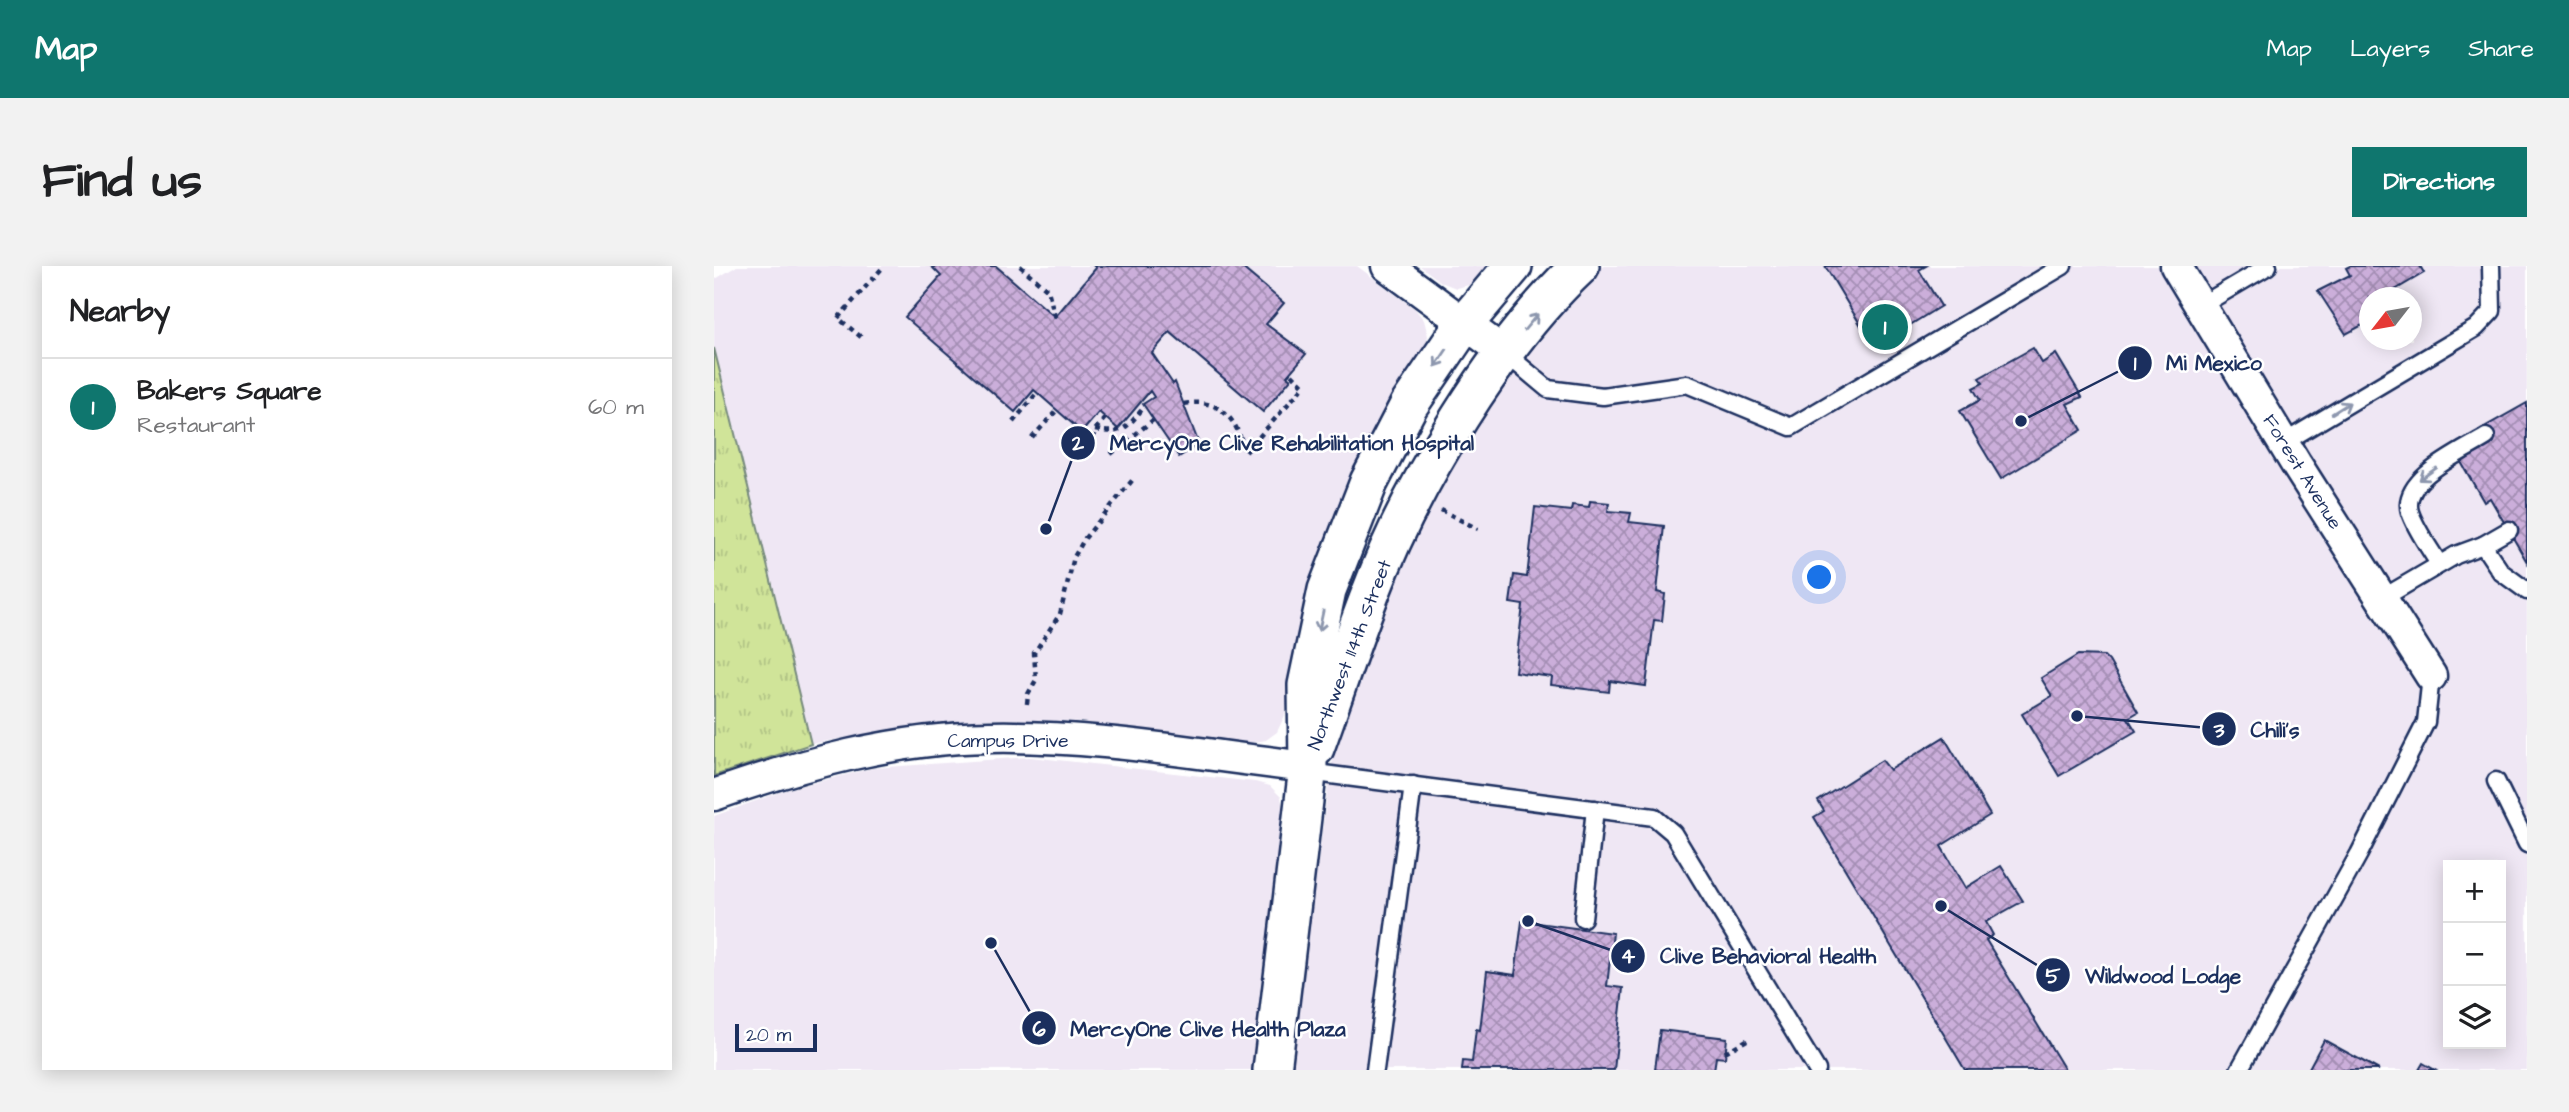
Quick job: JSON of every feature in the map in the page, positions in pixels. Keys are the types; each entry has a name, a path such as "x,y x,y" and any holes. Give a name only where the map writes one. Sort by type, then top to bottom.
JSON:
{"street":[{"path":"1387,266 1505,353"},
{"name":"Northwest 114th Street","path":"1272,1070 1308,770 1307,685 1327,590 1369,482 1409,405 1464,324 1513,266"},
{"name":"Northwest 114th Street","path":"1308,770 1371,590 1413,502 1475,394 1505,353 1580,266"},
{"name":"Forest Avenue","path":"2176,266 2283,443 2431,676"},
{"name":"Campus Drive","path":"714,795 779,772 846,755 918,742 990,737 1077,741 1308,770"}],"lane":[{"path":"1505,353 1548,389 1603,396 1687,384 1791,428 2063,266"},
{"path":"2200,306 2268,266"},
{"path":"2283,443 2476,328 2492,311 2491,266"},
{"path":"2439,564 2415,524 2409,509 2410,494 2420,479 2486,437"},
{"path":"2381,599 2439,564 2483,545 2509,530"},
{"path":"2483,545 2501,572 2527,591"},
{"path":"2239,1070 2359,854 2426,722 2431,676"},
{"path":"1308,770 1654,817 1673,833 1817,1070"},
{"path":"2496,781 2527,844"},
{"path":"1375,1070 1413,785"},
{"path":"1583,918 1595,810"}],"path":[{"path":"861,337 838,318 884,266"},
{"path":"1020,266 1048,290 1055,317"},
{"path":"1184,404 1206,404 1228,414 1241,433 1245,453 1304,386 1290,372"},
{"path":"1013,422 1037,393"},
{"path":"1095,429 1114,433 1128,427 1144,407"},
{"path":"1032,438 1057,410"},
{"path":"1093,439 1095,429 1105,418"},
{"path":"1111,454 1153,420"},
{"path":"1027,704 1028,694 1036,680 1034,653 1060,614 1074,557 1085,538 1135,477"},
{"path":"1440,509 1478,530"},
{"path":"1725,1052 1747,1040"}],"shaded area":[{"path":"737,266 1357,266 1415,309 1424,320 1428,336 1424,353 1291,679 1285,715 1277,732 1266,740 1250,743 1079,722 991,719 916,725 811,744 714,348 714,280"},
{"path":"1420,266 1489,266 1469,285 1456,288 1441,282"},
{"path":"1601,266 2527,266 2527,1070 1290,1070 1330,772 1353,675 1414,523 1488,402 1546,326"},
{"path":"1030,757 1255,782 1270,786 1281,797 1284,815 1252,1070 714,1070 714,816 789,789 873,768"}],"green space":[{"path":"714,348 811,744 714,776"}],"building":[{"path":"931,266 996,266 1055,317 1096,268 1094,266 1240,266 1284,303 1266,324 1306,354 1287,376 1291,379 1263,412 1170,332 1152,353 1173,384 1175,382 1199,444 1179,457 1143,404 1154,397 1150,391 1118,429 1099,412 1082,432 1034,390 1015,412 905,317 941,276"},
{"path":"1825,266 1926,266 1919,270 1941,306 1874,347"},
{"path":"2420,266 2424,273 2400,287 2359,287 2359,327 2346,334 2318,291 2350,275 2346,268"},
{"path":"2033,348 2042,363 2056,354 2082,397 2067,404 2082,430 2001,479 1960,411 1980,400 1973,388 1983,383 1979,378"},
{"path":"2527,403 2527,562 2490,498 2484,502 2461,462 2490,445 2481,429"},
{"path":"1590,501 1609,503 1608,511 1631,513 1629,522 1664,526 1657,592 1665,594 1662,621 1654,620 1646,686 1610,681 1609,692 1551,685 1552,677 1515,672 1523,605 1510,603 1514,575 1527,577 1535,507 1571,511 1572,505 1589,507"},
{"path":"2078,655 2104,656 2109,661 2138,712 2128,718 2136,731 2059,776 2022,714 2052,696 2041,678"},
{"path":"1944,737 1990,815 1941,846 1965,888 2001,866 2023,901 1986,922 1993,935 1986,940 2065,1070 1965,1070 1814,817 1824,811 1818,801 1882,760 1890,770"},
{"path":"1522,921 1613,933 1607,986 1623,988 1614,1070 1462,1070 1463,1061 1472,1062 1476,1029 1480,1030 1487,971 1515,975"},
{"path":"1660,1030 1727,1038 1725,1058 1716,1057 1714,1070 1655,1070"},
{"path":"2324,1040 2379,1070 2308,1070"},
{"path":"2423,1063 2435,1070 2419,1070"}],"place":[{"name":"Bakers Square","path":"1885,327"},
{"name":"Mi Mexico","path":"2021,421"},
{"name":"MercyOne Clive Rehabilitation Hospital","path":"1046,529"},
{"name":"Chili's","path":"2077,716"},
{"name":"Wildwood Lodge","path":"1941,906"},
{"name":"Clive Behavioral Health","path":"1528,921"},
{"name":"MercyOne Clive Health Plaza","path":"991,943"}]}
